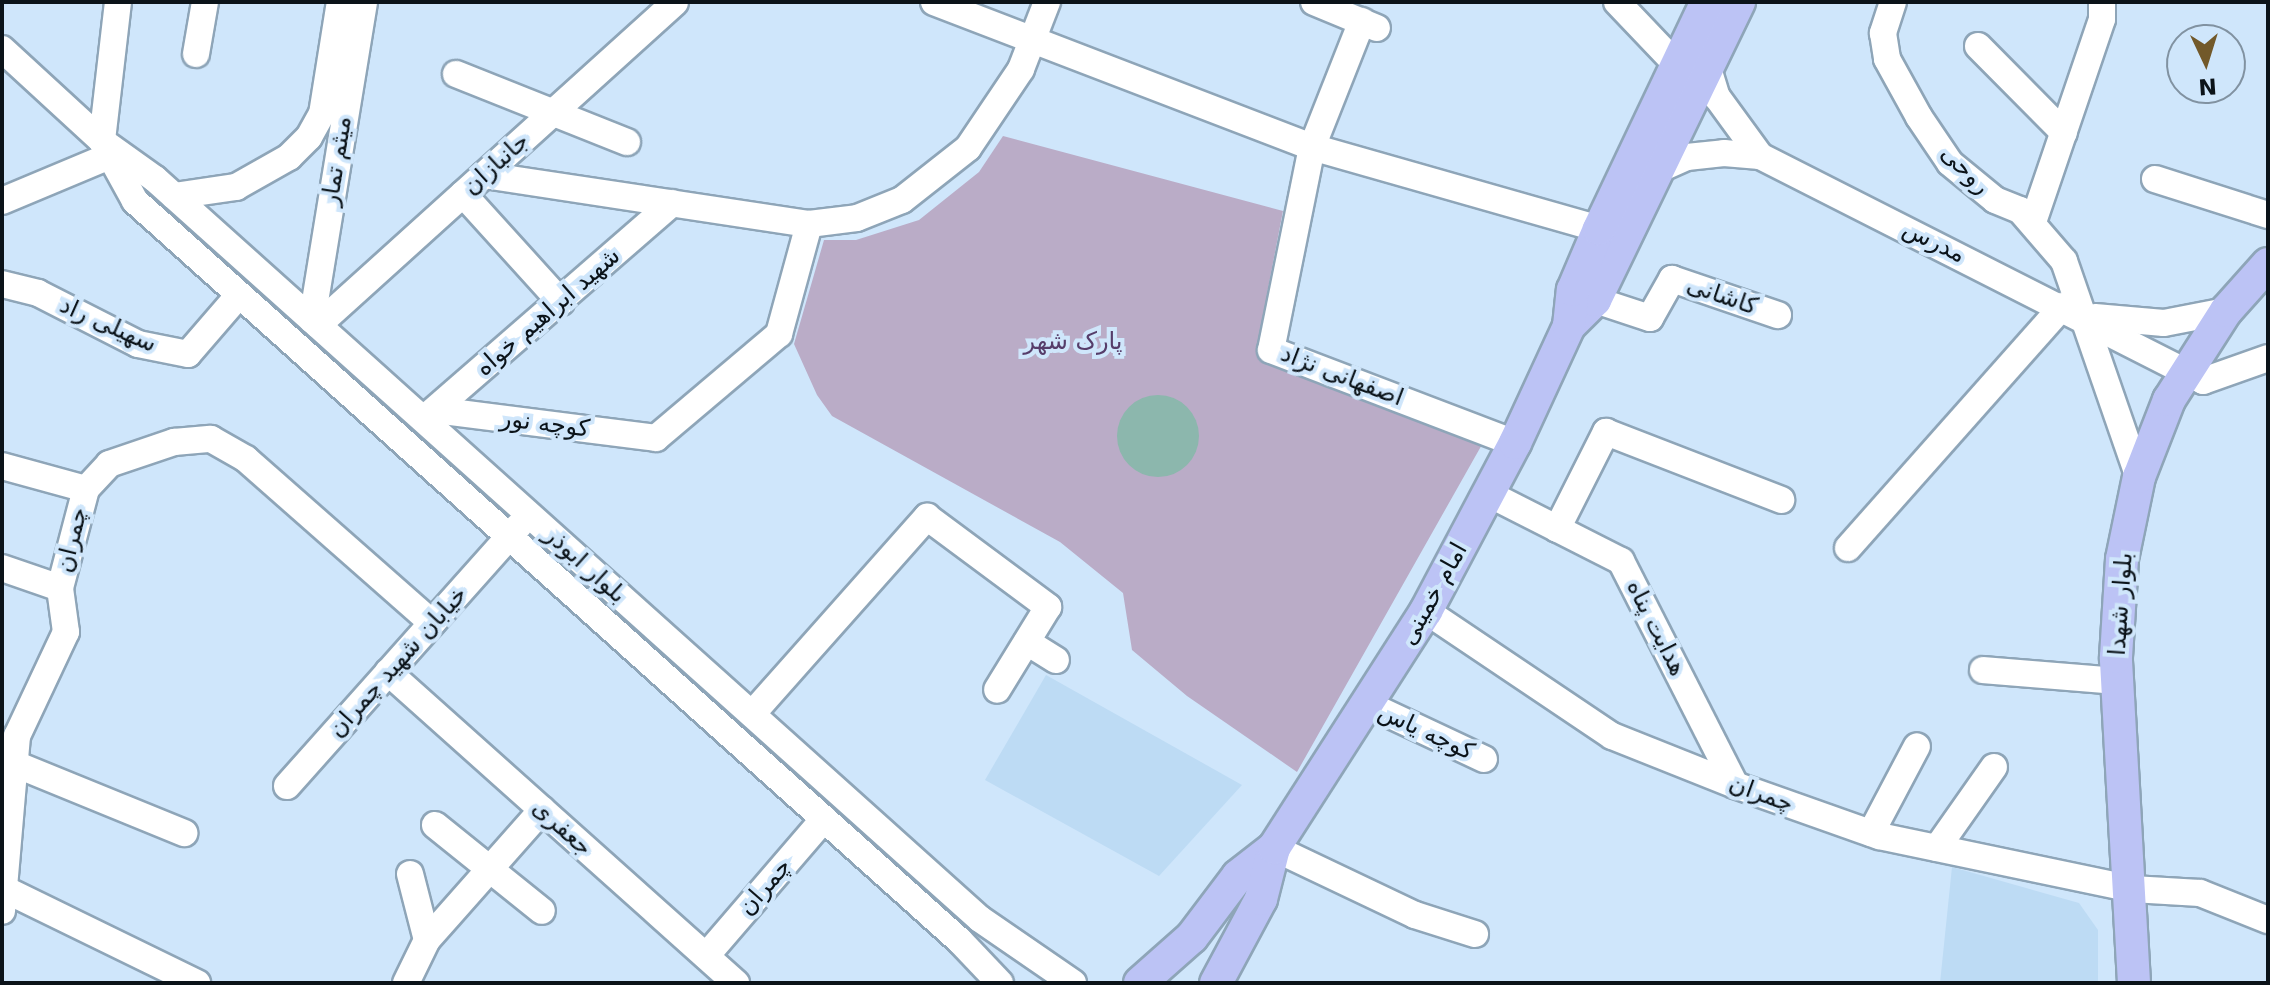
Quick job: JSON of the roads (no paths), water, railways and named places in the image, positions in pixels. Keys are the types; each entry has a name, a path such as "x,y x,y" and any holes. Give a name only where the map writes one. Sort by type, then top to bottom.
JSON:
{"main road":[{"name":"امام خمینی","path":"1569,326 1595,300 1655,171 1692,65 1707,2"},
{"name":"امام خمینی","path":"1140,983 1192,937 1238,876 1274,848 1369,705 1426,611 1515,443 1569,326 1573,290 1599,229 1692,65 1739,2"},
{"name":"بلوار شهدا","path":"2156,983 2117,681 2116,607 2139,477 2226,311 2268,264"},
{"name":"بلوار شهدا","path":"2134,983 2143,890 2137,609 2159,483 2194,375 2243,322 2268,271"},
{"name":"امام خمینی","path":"1216,983 1261,899 1274,848"}],"street":[{"path":"2,201 105,149 118,2"},
{"path":"196,54 205,2"},
{"name":"میثم تمار","path":"315,323 340,2"},
{"name":"میثم تمار","path":"174,196 236,187 289,157 333,118 364,2"},
{"name":"جانبازان","path":"315,323 675,2"},
{"path":"934,2 1312,147 1599,229"},
{"path":"484,175 809,224 857,218 902,200 968,148 1021,69 1047,2"},
{"path":"1312,147 1370,25 1314,2"},
{"path":"1617,2 1625,17 1692,65 1760,156"},
{"name":"روحی","path":"1893,2 1883,33 1887,59 1919,117 1950,163 2033,222 2064,261 2073,311 2139,477"},
{"path":"2033,222 2102,19 2102,2"},
{"path":"1978,46 2064,133"},
{"name":"بلوار ابوذر","path":"2,49 105,149 174,196 315,323 429,415 529,515 980,919 1073,983"},
{"path":"456,74 627,142"},
{"name":"اصفهانی نژاد","path":"1312,147 1271,350 1515,443"},
{"name":"بلوار ابوذر","path":"105,149 135,201 960,941 1000,983"},
{"name":"مدرس","path":"1655,171 1687,157 1724,153 1760,156 2073,311 2194,375"},
{"path":"2155,179 2268,215"},
{"path":"463,194 561,302"},
{"name":"شهید ابراهیم خواه","path":"429,415 672,203"},
{"name":"کوچه نور","path":"429,415 656,438 779,334 809,224"},
{"name":"کاشانی","path":"1595,300 1650,318 1672,279 1778,315"},
{"name":"سهیلی راد","path":"2,284 38,293 138,344 188,354 239,295"},
{"path":"1848,548 2073,311 2164,323 2226,311"},
{"path":"2194,375 2268,358"},
{"path":"1557,529 1606,432 1781,500"},
{"name":"چمران","path":"3,900 15,764 10,732 66,632 60,588 86,489 109,464 174,442 211,439 246,459 432,623"},
{"path":"2,466 86,489"},
{"name":"هدایت پناه","path":"1489,494 1621,561 1735,785"},
{"name":"خیابان شهید چمران","path":"287,786 529,515"},
{"path":"752,714 927,517 1048,607 997,690"},
{"path":"2,568 60,588"},
{"name":"چمران","path":"1426,611 1612,736 1735,785 1871,833 2143,890 2200,893 2268,920"},
{"path":"1027,642 1056,660"},
{"path":"1983,670 2117,681"},
{"name":"جعفری","path":"388,672 736,983"},
{"name":"کوچه یاس","path":"1369,705 1484,759"},
{"path":"1871,833 1917,746"},
{"path":"15,764 184,833"},
{"path":"1937,848 1994,767"},
{"path":"406,983 427,940 542,810"},
{"name":"چمران","path":"706,956 824,819"},
{"path":"435,825 542,911"},
{"path":"1274,848 1415,915 1475,934"},
{"path":"410,874 427,940"},
{"path":"3,900 197,983"},
{"path":"960,941 982,983"}],"park label":[{"name":"پارک شهر","path":"1073,342"}]}
